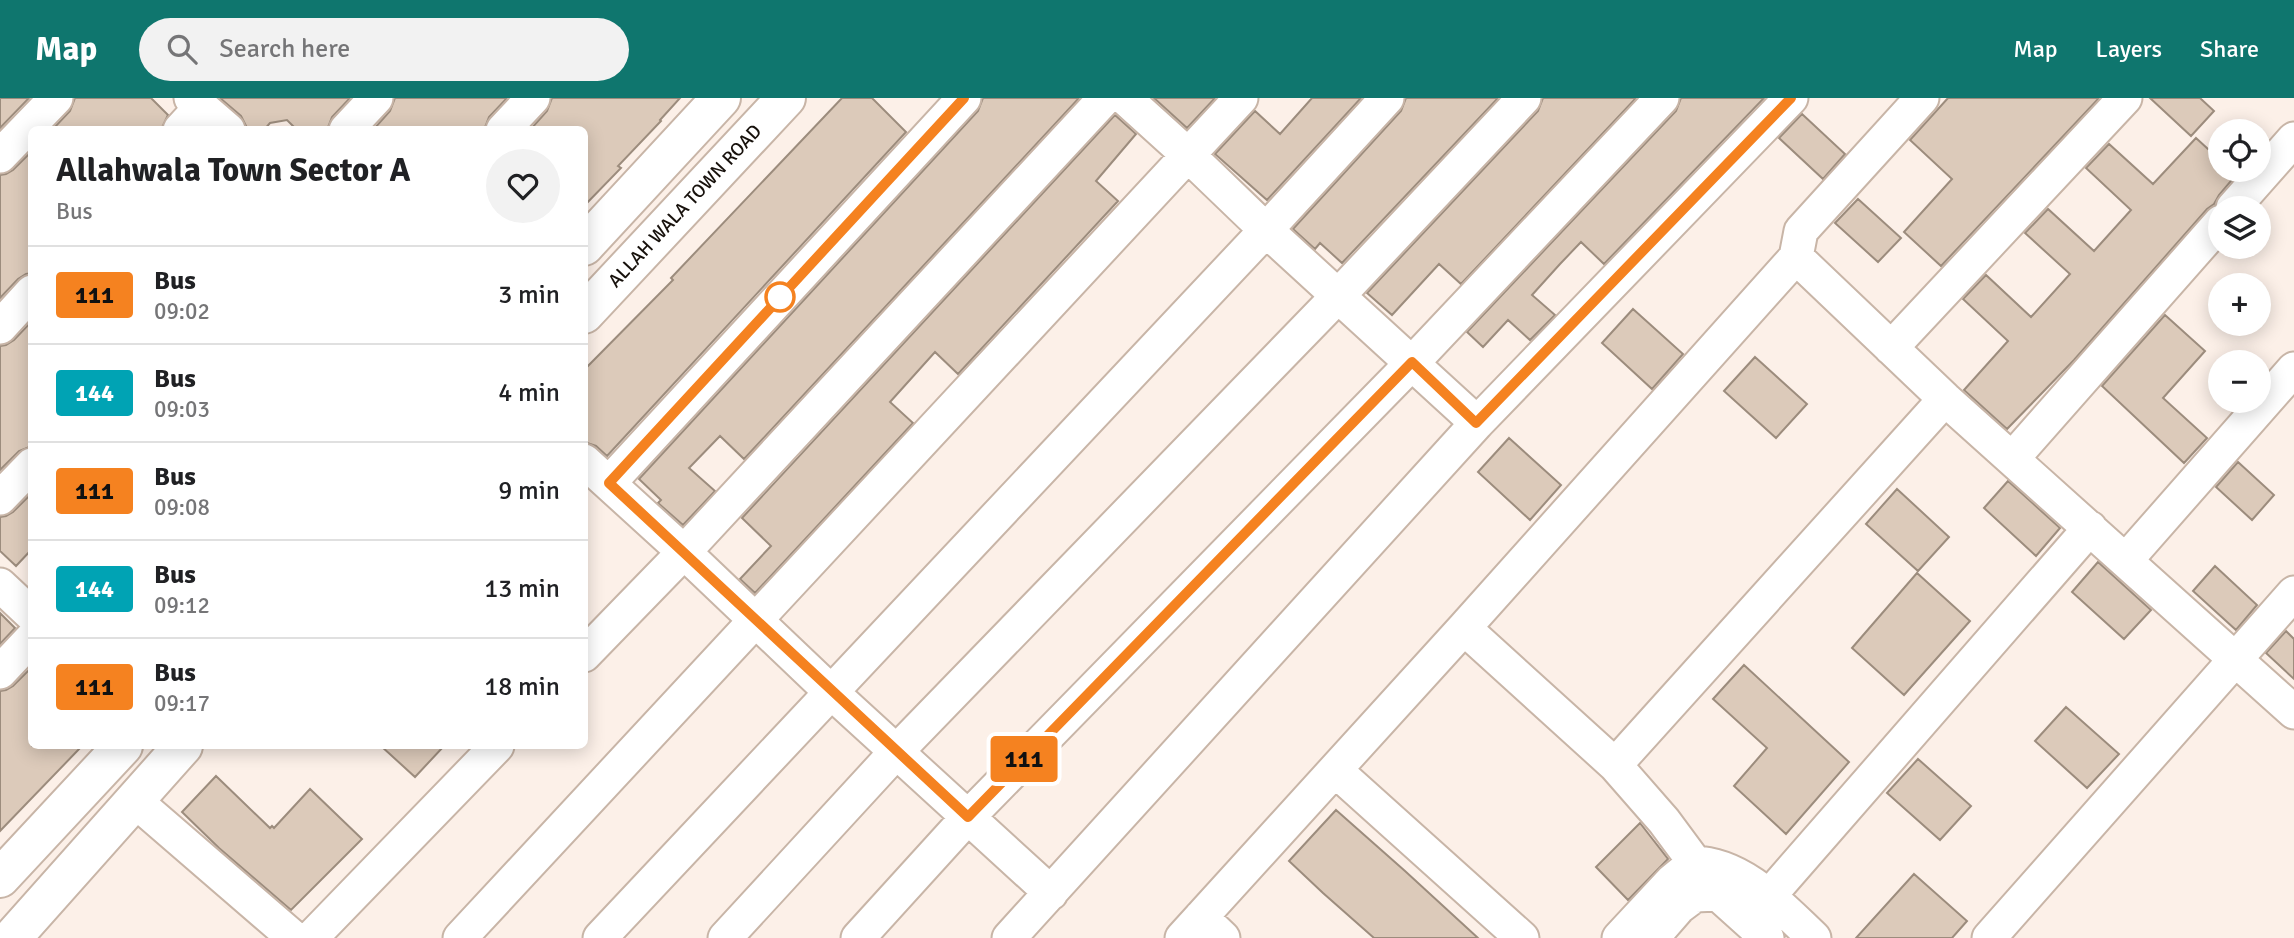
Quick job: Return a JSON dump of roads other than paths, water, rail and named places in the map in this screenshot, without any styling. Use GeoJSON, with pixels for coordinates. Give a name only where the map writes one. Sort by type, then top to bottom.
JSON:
{"type":"FeatureCollection","features":[{"type":"Feature","properties":{"kind":"main road"},"geometry":{"type":"LineString","coordinates":[[588,242],[721,98]]}},
{"type":"Feature","properties":{"kind":"main road","name":"ALLAH WALA TOWN ROAD"},"geometry":{"type":"LineString","coordinates":[[588,310],[786,98]]}},
{"type":"Feature","properties":{"kind":"main road"},"geometry":{"type":"LineString","coordinates":[[0,878],[120,749]]}},
{"type":"Feature","properties":{"kind":"main road"},"geometry":{"type":"LineString","coordinates":[[12,938],[178,749]]}},
{"type":"Feature","properties":{"kind":"street"},"geometry":{"type":"LineString","coordinates":[[28,126],[55,98]]}},
{"type":"Feature","properties":{"kind":"street"},"geometry":{"type":"LineString","coordinates":[[350,126],[376,98]]}},
{"type":"Feature","properties":{"kind":"street"},"geometry":{"type":"LineString","coordinates":[[507,126],[533,98]]}},
{"type":"Feature","properties":{"kind":"street"},"geometry":{"type":"LineString","coordinates":[[609,483],[964,98]]}},
{"type":"Feature","properties":{"kind":"street"},"geometry":{"type":"LineString","coordinates":[[588,651],[684,552],[1105,98]]}},
{"type":"Feature","properties":{"kind":"street"},"geometry":{"type":"LineString","coordinates":[[1125,98],[1476,423]]}},
{"type":"Feature","properties":{"kind":"street"},"geometry":{"type":"LineString","coordinates":[[460,938],[1241,98]]}},
{"type":"Feature","properties":{"kind":"street"},"geometry":{"type":"LineString","coordinates":[[600,938],[1387,98]]}},
{"type":"Feature","properties":{"kind":"street"},"geometry":{"type":"LineString","coordinates":[[725,938],[896,752],[1338,296],[1524,98]]}},
{"type":"Feature","properties":{"kind":"street"},"geometry":{"type":"LineString","coordinates":[[858,938],[968,817],[1412,362],[1662,98]]}},
{"type":"Feature","properties":{"kind":"street"},"geometry":{"type":"LineString","coordinates":[[1009,938],[1476,423],[1791,98]]}},
{"type":"Feature","properties":{"kind":"street"},"geometry":{"type":"LineString","coordinates":[[1202,931],[1335,770],[1796,257],[1801,231],[1922,98]]}},
{"type":"Feature","properties":{"kind":"street"},"geometry":{"type":"LineString","coordinates":[[1891,348],[2125,98]]}},
{"type":"Feature","properties":{"kind":"street"},"geometry":{"type":"LineString","coordinates":[[0,156],[28,126]]}},
{"type":"Feature","properties":{"kind":"street"},"geometry":{"type":"LineString","coordinates":[[2244,196],[2294,139]]}},
{"type":"Feature","properties":{"kind":"street"},"geometry":{"type":"LineString","coordinates":[[2012,459],[2208,237]]}},
{"type":"Feature","properties":{"kind":"street"},"geometry":{"type":"LineString","coordinates":[[1796,257],[1945,399],[2294,712]]}},
{"type":"Feature","properties":{"kind":"street"},"geometry":{"type":"LineString","coordinates":[[0,327],[28,296]]}},
{"type":"Feature","properties":{"kind":"street"},"geometry":{"type":"LineString","coordinates":[[2126,561],[2294,369]]}},
{"type":"Feature","properties":{"kind":"street"},"geometry":{"type":"LineString","coordinates":[[1615,765],[1945,399]]}},
{"type":"Feature","properties":{"kind":"street"},"geometry":{"type":"LineString","coordinates":[[588,465],[1051,893]]}},
{"type":"Feature","properties":{"kind":"street"},"geometry":{"type":"LineString","coordinates":[[0,498],[28,469]]}},
{"type":"Feature","properties":{"kind":"street"},"geometry":{"type":"LineString","coordinates":[[1769,896],[2090,528]]}},
{"type":"Feature","properties":{"kind":"street"},"geometry":{"type":"LineString","coordinates":[[0,585],[28,611]]}},
{"type":"Feature","properties":{"kind":"street"},"geometry":{"type":"LineString","coordinates":[[1989,938],[2294,593]]}},
{"type":"Feature","properties":{"kind":"street"},"geometry":{"type":"LineString","coordinates":[[1464,628],[1615,765],[1664,821],[1718,894],[1767,938]]}},
{"type":"Feature","properties":{"kind":"street"},"geometry":{"type":"LineString","coordinates":[[0,672],[28,642]]}},
{"type":"Feature","properties":{"kind":"street"},"geometry":{"type":"LineString","coordinates":[[311,938],[494,749]]}},
{"type":"Feature","properties":{"kind":"street"},"geometry":{"type":"LineString","coordinates":[[1335,770],[1522,938]]}},
{"type":"Feature","properties":{"kind":"street"},"geometry":{"type":"LineString","coordinates":[[133,799],[294,938]]}},
{"type":"Feature","properties":{"kind":"street"},"geometry":{"type":"LineString","coordinates":[[1619,938],[1672,881],[1694,863],[1727,869],[1769,896],[1814,938]]}},
{"type":"Feature","properties":{"kind":"street"},"geometry":{"type":"LineString","coordinates":[[1652,938],[1679,907],[1695,895],[1718,894]]}}]}
